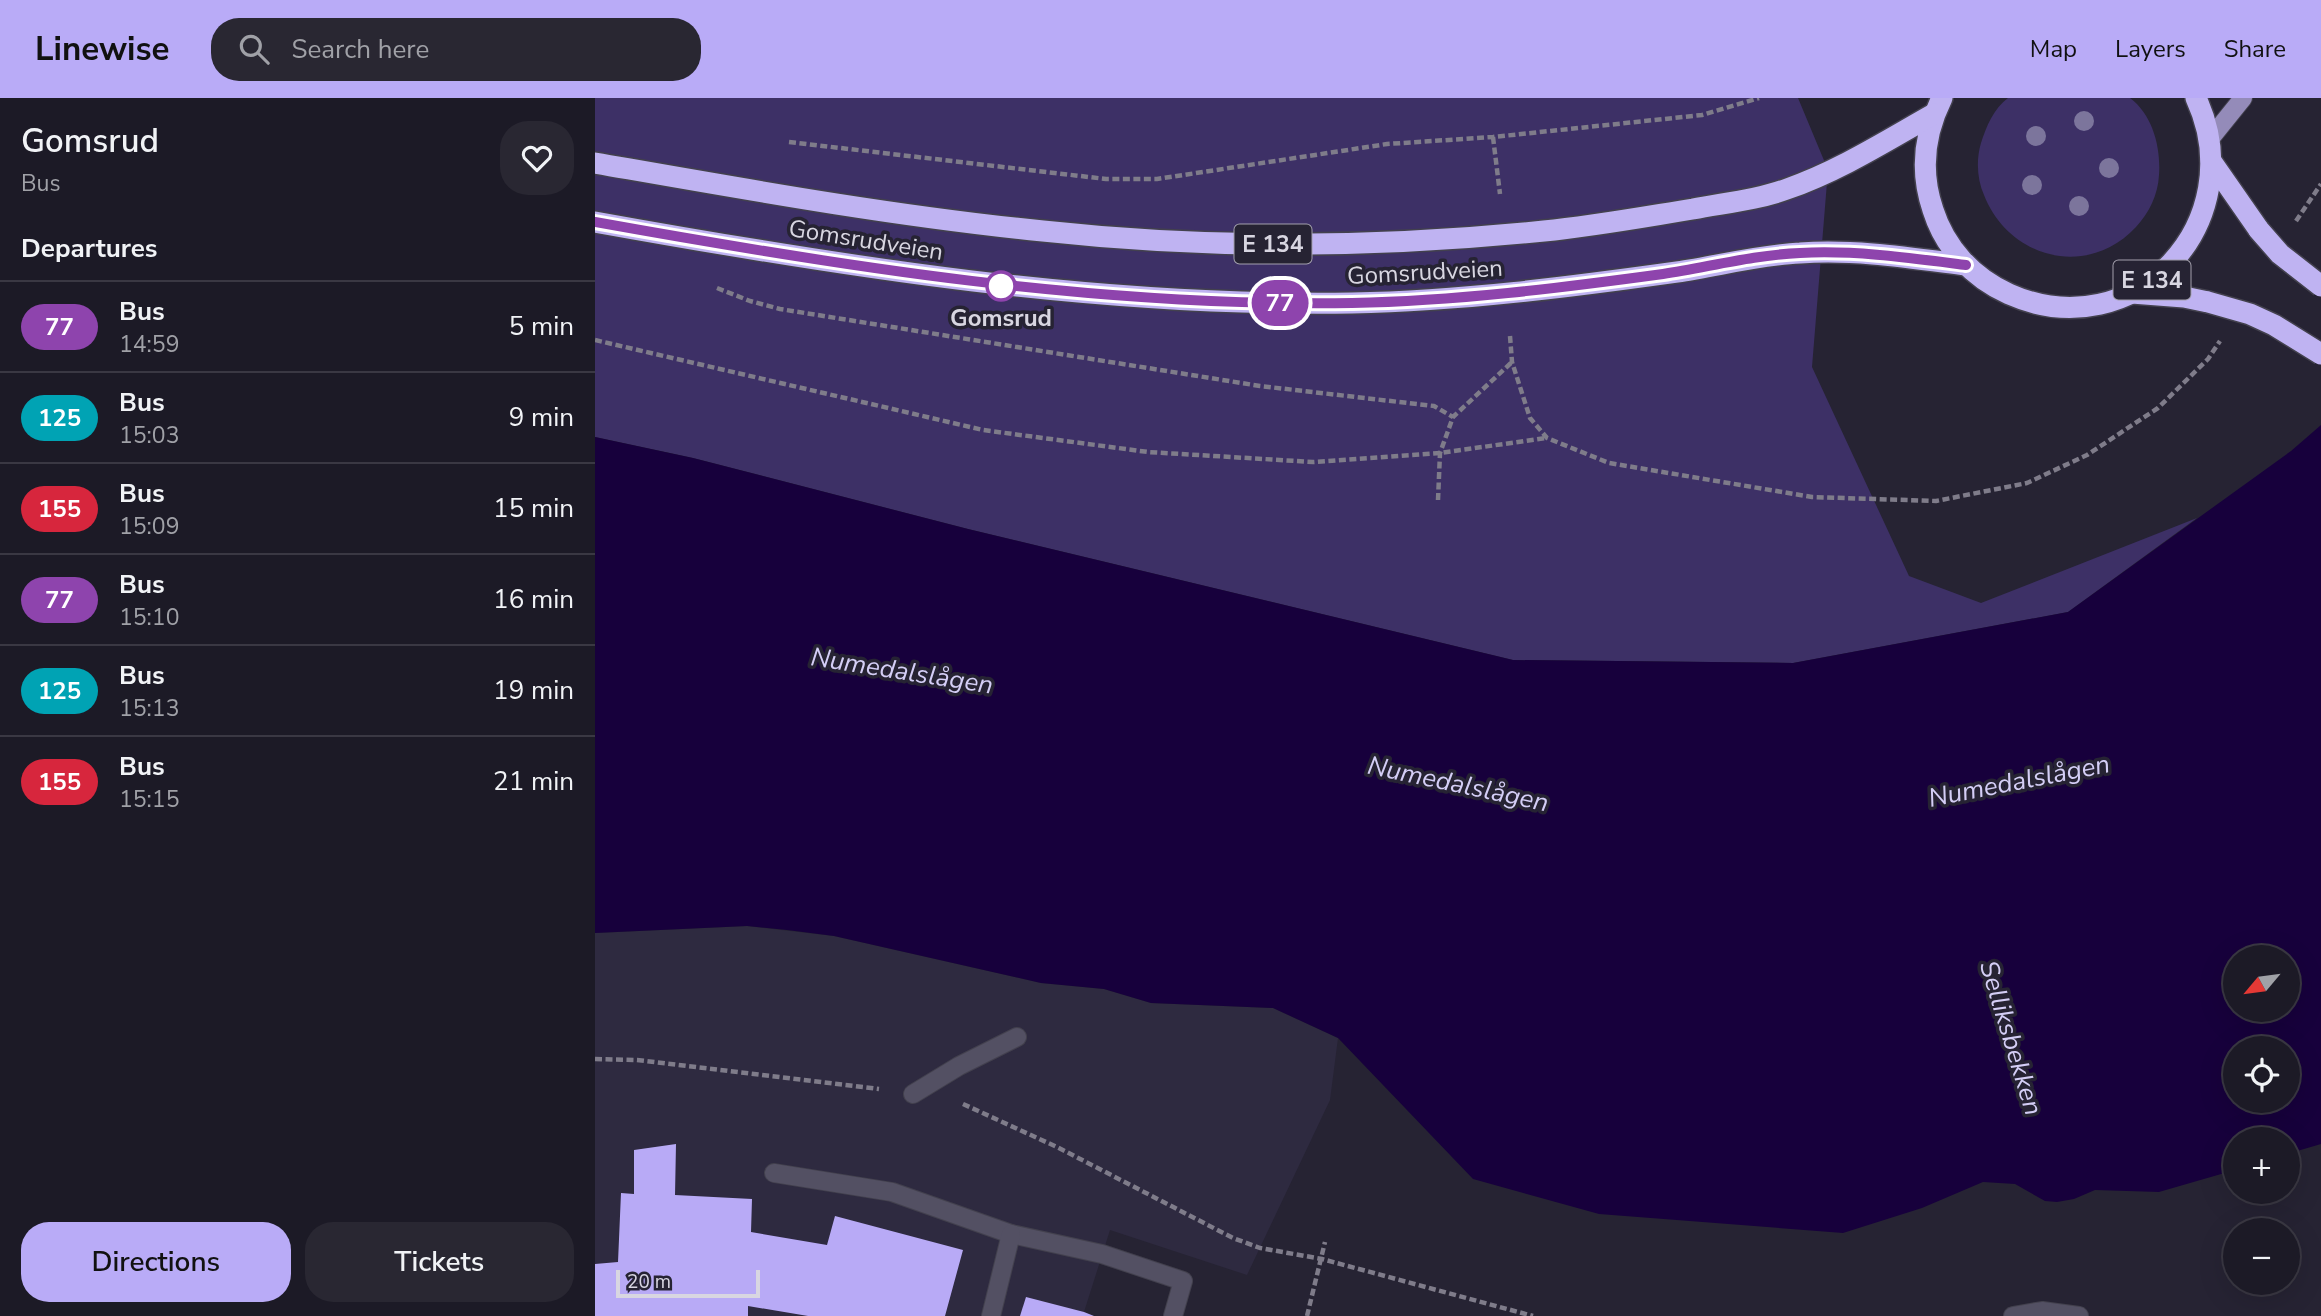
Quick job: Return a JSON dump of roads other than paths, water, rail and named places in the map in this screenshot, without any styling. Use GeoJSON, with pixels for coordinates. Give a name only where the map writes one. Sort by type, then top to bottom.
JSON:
{"type":"FeatureCollection","features":[{"type":"Feature","properties":{"kind":"highway","name":"E 134"},"geometry":{"type":"LineString","coordinates":[[1938,106],[1924,160],[1927,193],[1938,227],[1946,241],[1966,265],[1994,287],[2027,302],[2062,308],[2098,305],[2132,293],[2162,273],[2190,239],[2208,198],[2211,161],[2205,116],[2196,98]]}},
{"type":"Feature","properties":{"kind":"highway","name":"Gomsrudveien"},"geometry":{"type":"LineString","coordinates":[[595,163],[902,214],[1045,232],[1217,243],[1334,244],[1450,239],[1592,226],[1747,200],[1783,191],[1822,176],[1938,106]]}},
{"type":"Feature","properties":{"kind":"highway"},"geometry":{"type":"LineString","coordinates":[[2211,161],[2259,230],[2280,254],[2321,286]]}},
{"type":"Feature","properties":{"kind":"highway","name":"Gomsrudveien"},"geometry":{"type":"LineString","coordinates":[[595,222],[852,265],[1003,286],[1205,302],[1354,303],[1519,292],[1682,271],[1755,256],[1802,252],[1851,252],[1966,265]]}},
{"type":"Feature","properties":{"kind":"highway","name":"E 134"},"geometry":{"type":"LineString","coordinates":[[2132,293],[2184,297],[2251,314],[2321,354]]}},
{"type":"Feature","properties":{"kind":"main road"},"geometry":{"type":"LineString","coordinates":[[2210,139],[2243,98]]}},
{"type":"Feature","properties":{"kind":"lane"},"geometry":{"type":"LineString","coordinates":[[913,1094],[959,1066],[1017,1037]]}},
{"type":"Feature","properties":{"kind":"lane"},"geometry":{"type":"LineString","coordinates":[[774,1172],[892,1192],[1011,1234],[1102,1254],[1183,1281],[1173,1316]]}},
{"type":"Feature","properties":{"kind":"lane"},"geometry":{"type":"LineString","coordinates":[[991,1316],[1011,1234]]}},
{"type":"Feature","properties":{"kind":"lane"},"geometry":{"type":"LineString","coordinates":[[2013,1316],[2042,1311],[2079,1316]]}},
{"type":"Feature","properties":{"kind":"water"},"geometry":{"type":"Polygon","coordinates":[[[2321,425],[2321,1144],[2300,1150],[2300,1127],[2223,1127],[2223,1173],[2159,1192],[2095,1190],[2074,1199],[2057,1202],[2045,1201],[2015,1184],[1983,1182],[1922,1208],[1843,1233],[1599,1214],[1473,1179],[1338,1038],[1273,1008],[1151,1003],[1104,989],[1041,983],[834,936],[787,930],[747,926],[595,933],[595,437],[693,458],[968,529],[1513,660],[1793,663],[2068,612],[2291,451],[2321,425]]]}},
{"type":"Feature","properties":{"kind":"place","name":"Gomsrud"},"geometry":{"type":"Point","coordinates":[1001,286]}},
{"type":"Feature","properties":{"kind":"water label","name":"Numedalslågen"},"geometry":{"type":"Point","coordinates":[902,671]}},
{"type":"Feature","properties":{"kind":"water label","name":"Numedalslågen"},"geometry":{"type":"Point","coordinates":[2019,781]}},
{"type":"Feature","properties":{"kind":"water label","name":"Numedalslågen"},"geometry":{"type":"Point","coordinates":[1458,784]}},
{"type":"Feature","properties":{"kind":"water label","name":"Selliksbekken"},"geometry":{"type":"Point","coordinates":[2011,1038]}}]}
